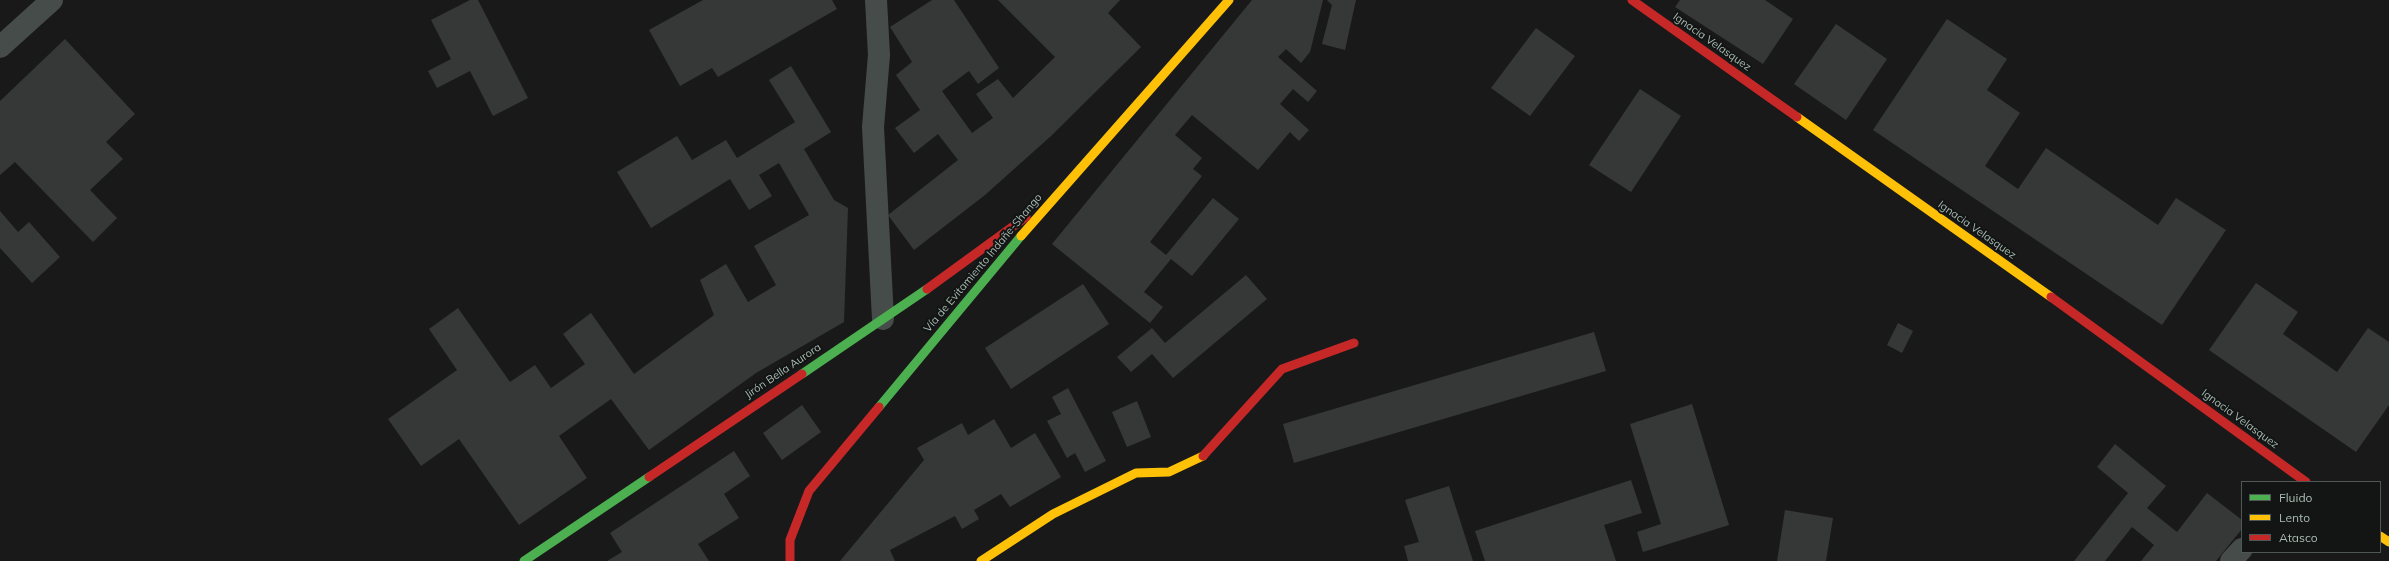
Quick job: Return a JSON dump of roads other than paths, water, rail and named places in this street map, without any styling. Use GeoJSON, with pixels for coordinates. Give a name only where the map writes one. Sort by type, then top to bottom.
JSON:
{"type":"FeatureCollection","features":[{"type":"Feature","properties":{"kind":"main road","name":"Vía de Evitamiento Indañe-Shango"},"geometry":{"type":"LineString","coordinates":[[790,561],[790,540],[809,491],[1053,198],[1229,0]]}},
{"type":"Feature","properties":{"kind":"main road","name":"Ignacia Velasquez"},"geometry":{"type":"LineString","coordinates":[[1632,0],[2058,302],[2304,481]]}},
{"type":"Feature","properties":{"kind":"main road","name":"Jirón Bella Aurora"},"geometry":{"type":"LineString","coordinates":[[524,561],[926,290],[1053,198]]}},
{"type":"Feature","properties":{"kind":"main road"},"geometry":{"type":"LineString","coordinates":[[981,561],[1053,514],[1136,473],[1169,472],[1202,457],[1282,369],[1354,343]]}},
{"type":"Feature","properties":{"kind":"street"},"geometry":{"type":"LineString","coordinates":[[0,47],[52,0]]}},
{"type":"Feature","properties":{"kind":"street"},"geometry":{"type":"LineString","coordinates":[[876,0],[879,55],[873,127],[883,318]]}},
{"type":"Feature","properties":{"kind":"street"},"geometry":{"type":"LineString","coordinates":[[2231,561],[2241,550]]}}]}
